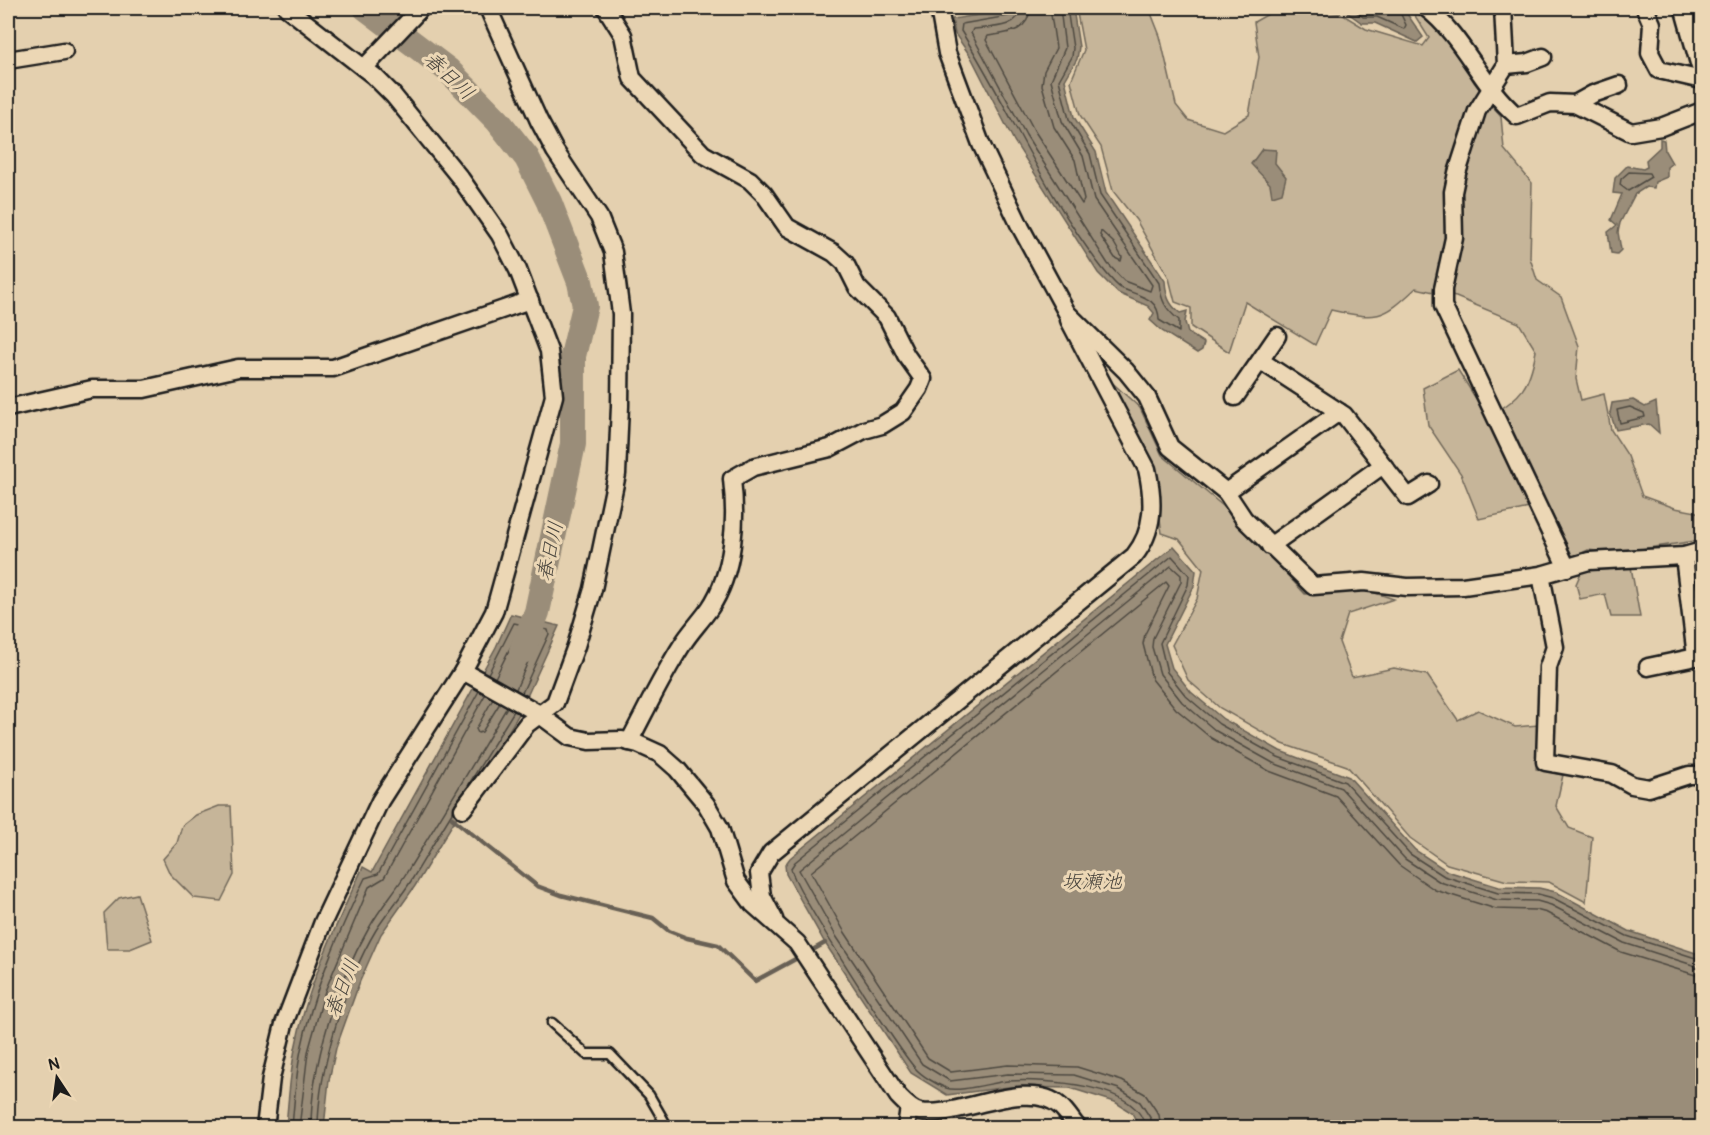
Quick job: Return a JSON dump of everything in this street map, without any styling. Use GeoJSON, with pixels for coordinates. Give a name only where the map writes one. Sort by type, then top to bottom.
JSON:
{"type":"FeatureCollection","features":[{"type":"Feature","properties":{"kind":"street"},"geometry":{"type":"LineString","coordinates":[[265,1128],[272,1078],[284,1024],[323,922],[380,801],[465,672],[502,589],[524,499],[554,396],[549,351],[530,300],[500,235],[461,179],[393,95],[364,68],[287,8]]}},
{"type":"Feature","properties":{"kind":"street"},"geometry":{"type":"LineString","coordinates":[[463,809],[527,724],[555,703],[576,646],[593,589],[617,474],[621,314],[613,252],[599,217],[555,151],[539,121],[488,8]]}},
{"type":"Feature","properties":{"kind":"street"},"geometry":{"type":"LineString","coordinates":[[606,8],[623,35],[632,78],[704,154],[750,180],[764,194],[787,227],[834,253],[845,263],[857,287],[887,317],[906,355],[922,379],[919,389],[903,412],[882,424],[864,430],[830,448],[753,467],[732,479],[734,514],[725,576],[711,607],[682,644],[629,742]]}},
{"type":"Feature","properties":{"kind":"street"},"geometry":{"type":"LineString","coordinates":[[777,926],[762,896],[759,873],[771,853],[1134,556],[1145,538],[1151,519],[1153,494],[1147,469],[1072,330],[1067,314],[1021,228],[981,144],[947,53],[939,8]]}},
{"type":"Feature","properties":{"kind":"street"},"geometry":{"type":"LineString","coordinates":[[1426,8],[1441,19],[1460,43],[1490,89],[1517,116],[1550,103],[1575,104],[1631,132],[1661,127],[1702,111]]}},
{"type":"Feature","properties":{"kind":"street"},"geometry":{"type":"LineString","coordinates":[[1503,8],[1506,65],[1477,111],[1457,173],[1453,192],[1454,238],[1443,289],[1443,306],[1567,568]]}},
{"type":"Feature","properties":{"kind":"street"},"geometry":{"type":"LineString","coordinates":[[1645,8],[1652,24],[1650,53],[1659,70],[1702,80]]}},
{"type":"Feature","properties":{"kind":"street"},"geometry":{"type":"LineString","coordinates":[[1686,8],[1702,65]]}},
{"type":"Feature","properties":{"kind":"street"},"geometry":{"type":"LineString","coordinates":[[364,68],[419,9]]}},
{"type":"Feature","properties":{"kind":"street"},"geometry":{"type":"LineString","coordinates":[[8,60],[64,51]]}},
{"type":"Feature","properties":{"kind":"street"},"geometry":{"type":"LineString","coordinates":[[1506,65],[1527,63],[1543,57]]}},
{"type":"Feature","properties":{"kind":"street"},"geometry":{"type":"LineString","coordinates":[[1575,104],[1593,94],[1619,85]]}},
{"type":"Feature","properties":{"kind":"street"},"geometry":{"type":"LineString","coordinates":[[8,408],[92,389],[144,389],[238,368],[333,368],[530,300]]}},
{"type":"Feature","properties":{"kind":"street"},"geometry":{"type":"LineString","coordinates":[[1067,314],[1126,371],[1147,397],[1170,447],[1226,492],[1244,519],[1313,586],[1364,582],[1407,587],[1463,586],[1541,575],[1589,561],[1684,556],[1702,551]]}},
{"type":"Feature","properties":{"kind":"street"},"geometry":{"type":"LineString","coordinates":[[1235,397],[1262,361],[1277,336]]}},
{"type":"Feature","properties":{"kind":"street"},"geometry":{"type":"LineString","coordinates":[[1262,361],[1340,412],[1408,497],[1430,484]]}},
{"type":"Feature","properties":{"kind":"street"},"geometry":{"type":"LineString","coordinates":[[1226,492],[1340,412]]}},
{"type":"Feature","properties":{"kind":"street"},"geometry":{"type":"LineString","coordinates":[[1270,546],[1383,465]]}},
{"type":"Feature","properties":{"kind":"street"},"geometry":{"type":"LineString","coordinates":[[1648,667],[1696,657],[1684,556]]}},
{"type":"Feature","properties":{"kind":"street"},"geometry":{"type":"LineString","coordinates":[[1541,575],[1555,647],[1548,667],[1545,762],[1612,774],[1632,785],[1649,788],[1689,775],[1702,775]]}},
{"type":"Feature","properties":{"kind":"street"},"geometry":{"type":"LineString","coordinates":[[465,672],[538,714],[570,737],[589,741],[629,742],[660,754],[677,770],[706,804],[720,828],[736,881],[753,904],[802,950],[898,1096],[909,1107],[920,1112],[933,1112],[1005,1098],[1040,1097],[1059,1105],[1078,1128]]}},
{"type":"Feature","properties":{"kind":"street"},"geometry":{"type":"LineString","coordinates":[[906,1128],[909,1107]]}},
{"type":"Feature","properties":{"kind":"lane"},"geometry":{"type":"LineString","coordinates":[[552,1023],[586,1054],[610,1054],[649,1095],[668,1128]]}},
{"type":"Feature","properties":{"kind":"shaded area"},"geometry":{"type":"Polygon","coordinates":[[[1076,8],[1149,8],[1160,36],[1176,105],[1188,120],[1223,131],[1249,115],[1259,57],[1254,22],[1279,8],[1340,13],[1366,29],[1423,46],[1429,38],[1410,8],[1415,8],[1445,31],[1474,82],[1501,117],[1504,149],[1532,183],[1530,258],[1537,280],[1561,297],[1579,346],[1576,379],[1581,400],[1604,394],[1611,430],[1628,456],[1642,496],[1675,508],[1702,513],[1702,540],[1614,553],[1588,550],[1573,557],[1547,504],[1479,519],[1461,474],[1428,425],[1423,388],[1458,370],[1488,418],[1516,398],[1530,376],[1536,351],[1519,323],[1456,297],[1416,288],[1395,306],[1378,315],[1359,315],[1331,310],[1315,345],[1245,302],[1229,352],[1191,327],[1191,308],[1175,302],[1169,278],[1136,220],[1113,191],[1101,147],[1080,115],[1071,81],[1084,50],[1076,8]]]}},
{"type":"Feature","properties":{"kind":"shaded area"},"geometry":{"type":"Polygon","coordinates":[[[1106,377],[1140,408],[1162,455],[1223,506],[1305,594],[1369,591],[1394,599],[1348,614],[1339,642],[1352,677],[1394,668],[1427,675],[1458,720],[1478,710],[1515,727],[1539,725],[1536,769],[1563,775],[1556,806],[1569,828],[1592,837],[1586,902],[1549,882],[1507,881],[1447,864],[1410,838],[1347,766],[1283,744],[1220,708],[1188,680],[1172,645],[1197,599],[1203,569],[1179,539],[1162,533],[1153,471],[1106,377]]]}},
{"type":"Feature","properties":{"kind":"shaded area"},"geometry":{"type":"Polygon","coordinates":[[[1631,567],[1640,617],[1611,617],[1605,594],[1580,599],[1576,584],[1583,568],[1631,567]]]}},
{"type":"Feature","properties":{"kind":"shaded area"},"geometry":{"type":"Polygon","coordinates":[[[219,806],[231,806],[234,875],[221,901],[194,898],[170,874],[163,859],[177,843],[182,826],[196,815],[219,806]]]}},
{"type":"Feature","properties":{"kind":"shaded area"},"geometry":{"type":"Polygon","coordinates":[[[137,894],[152,940],[130,949],[107,949],[104,913],[119,898],[137,894]]]}},
{"type":"Feature","properties":{"kind":"water"},"geometry":{"type":"Polygon","coordinates":[[[1025,8],[1073,8],[1079,47],[1077,59],[1065,80],[1074,117],[1096,152],[1106,193],[1165,281],[1170,303],[1180,313],[1187,311],[1185,322],[1188,333],[1204,343],[1202,350],[1197,353],[1162,331],[1150,320],[1154,313],[1148,306],[1118,293],[1098,273],[1014,141],[971,57],[955,34],[952,19],[1025,8]]]}},
{"type":"Feature","properties":{"kind":"water"},"geometry":{"type":"Polygon","coordinates":[[[1341,8],[1403,8],[1423,37],[1417,42],[1375,23],[1362,23],[1341,8]]]}},
{"type":"Feature","properties":{"kind":"water"},"geometry":{"type":"Polygon","coordinates":[[[1660,139],[1664,140],[1665,151],[1672,163],[1667,167],[1667,177],[1655,182],[1654,188],[1646,187],[1635,194],[1620,223],[1618,232],[1621,250],[1617,254],[1611,253],[1608,232],[1617,225],[1611,220],[1622,194],[1613,193],[1615,178],[1627,166],[1643,169],[1647,167],[1646,160],[1660,147],[1660,139]]]}},
{"type":"Feature","properties":{"kind":"water"},"geometry":{"type":"Polygon","coordinates":[[[1262,149],[1276,150],[1275,163],[1286,177],[1282,193],[1272,196],[1270,184],[1251,164],[1262,149]]]}},
{"type":"Feature","properties":{"kind":"water"},"geometry":{"type":"Polygon","coordinates":[[[1633,400],[1645,407],[1656,402],[1659,433],[1649,424],[1616,430],[1610,413],[1612,403],[1633,400]]]}},
{"type":"Feature","properties":{"kind":"water","name":"坂瀬池"},"geometry":{"type":"Polygon","coordinates":[[[1174,546],[1196,571],[1194,586],[1165,644],[1172,668],[1191,692],[1223,719],[1280,751],[1349,777],[1415,850],[1447,871],[1499,887],[1539,888],[1556,892],[1629,931],[1702,955],[1702,1127],[1140,1128],[1132,1113],[1115,1102],[1070,1088],[1009,1087],[947,1095],[911,1073],[825,943],[786,874],[785,865],[790,858],[1174,546]]]}},
{"type":"Feature","properties":{"kind":"water"},"geometry":{"type":"Polygon","coordinates":[[[511,614],[559,626],[519,714],[415,886],[381,934],[360,981],[336,1048],[329,1080],[324,1127],[286,1128],[288,1098],[300,1025],[333,933],[363,867],[372,872],[496,647],[511,614]]]}},
{"type":"Feature","properties":{"kind":"waterway","name":"春日川"},"geometry":{"type":"LineString","coordinates":[[366,8],[448,70],[498,121],[527,158],[549,202],[580,282],[585,306],[573,356],[573,444],[537,612],[522,651]]}},
{"type":"Feature","properties":{"kind":"waterway"},"geometry":{"type":"LineString","coordinates":[[452,818],[537,886],[561,895],[653,918],[669,931],[718,945],[755,981],[801,956]]}},
{"type":"Feature","properties":{"kind":"waterway"},"geometry":{"type":"LineString","coordinates":[[809,952],[825,943]]}}]}
